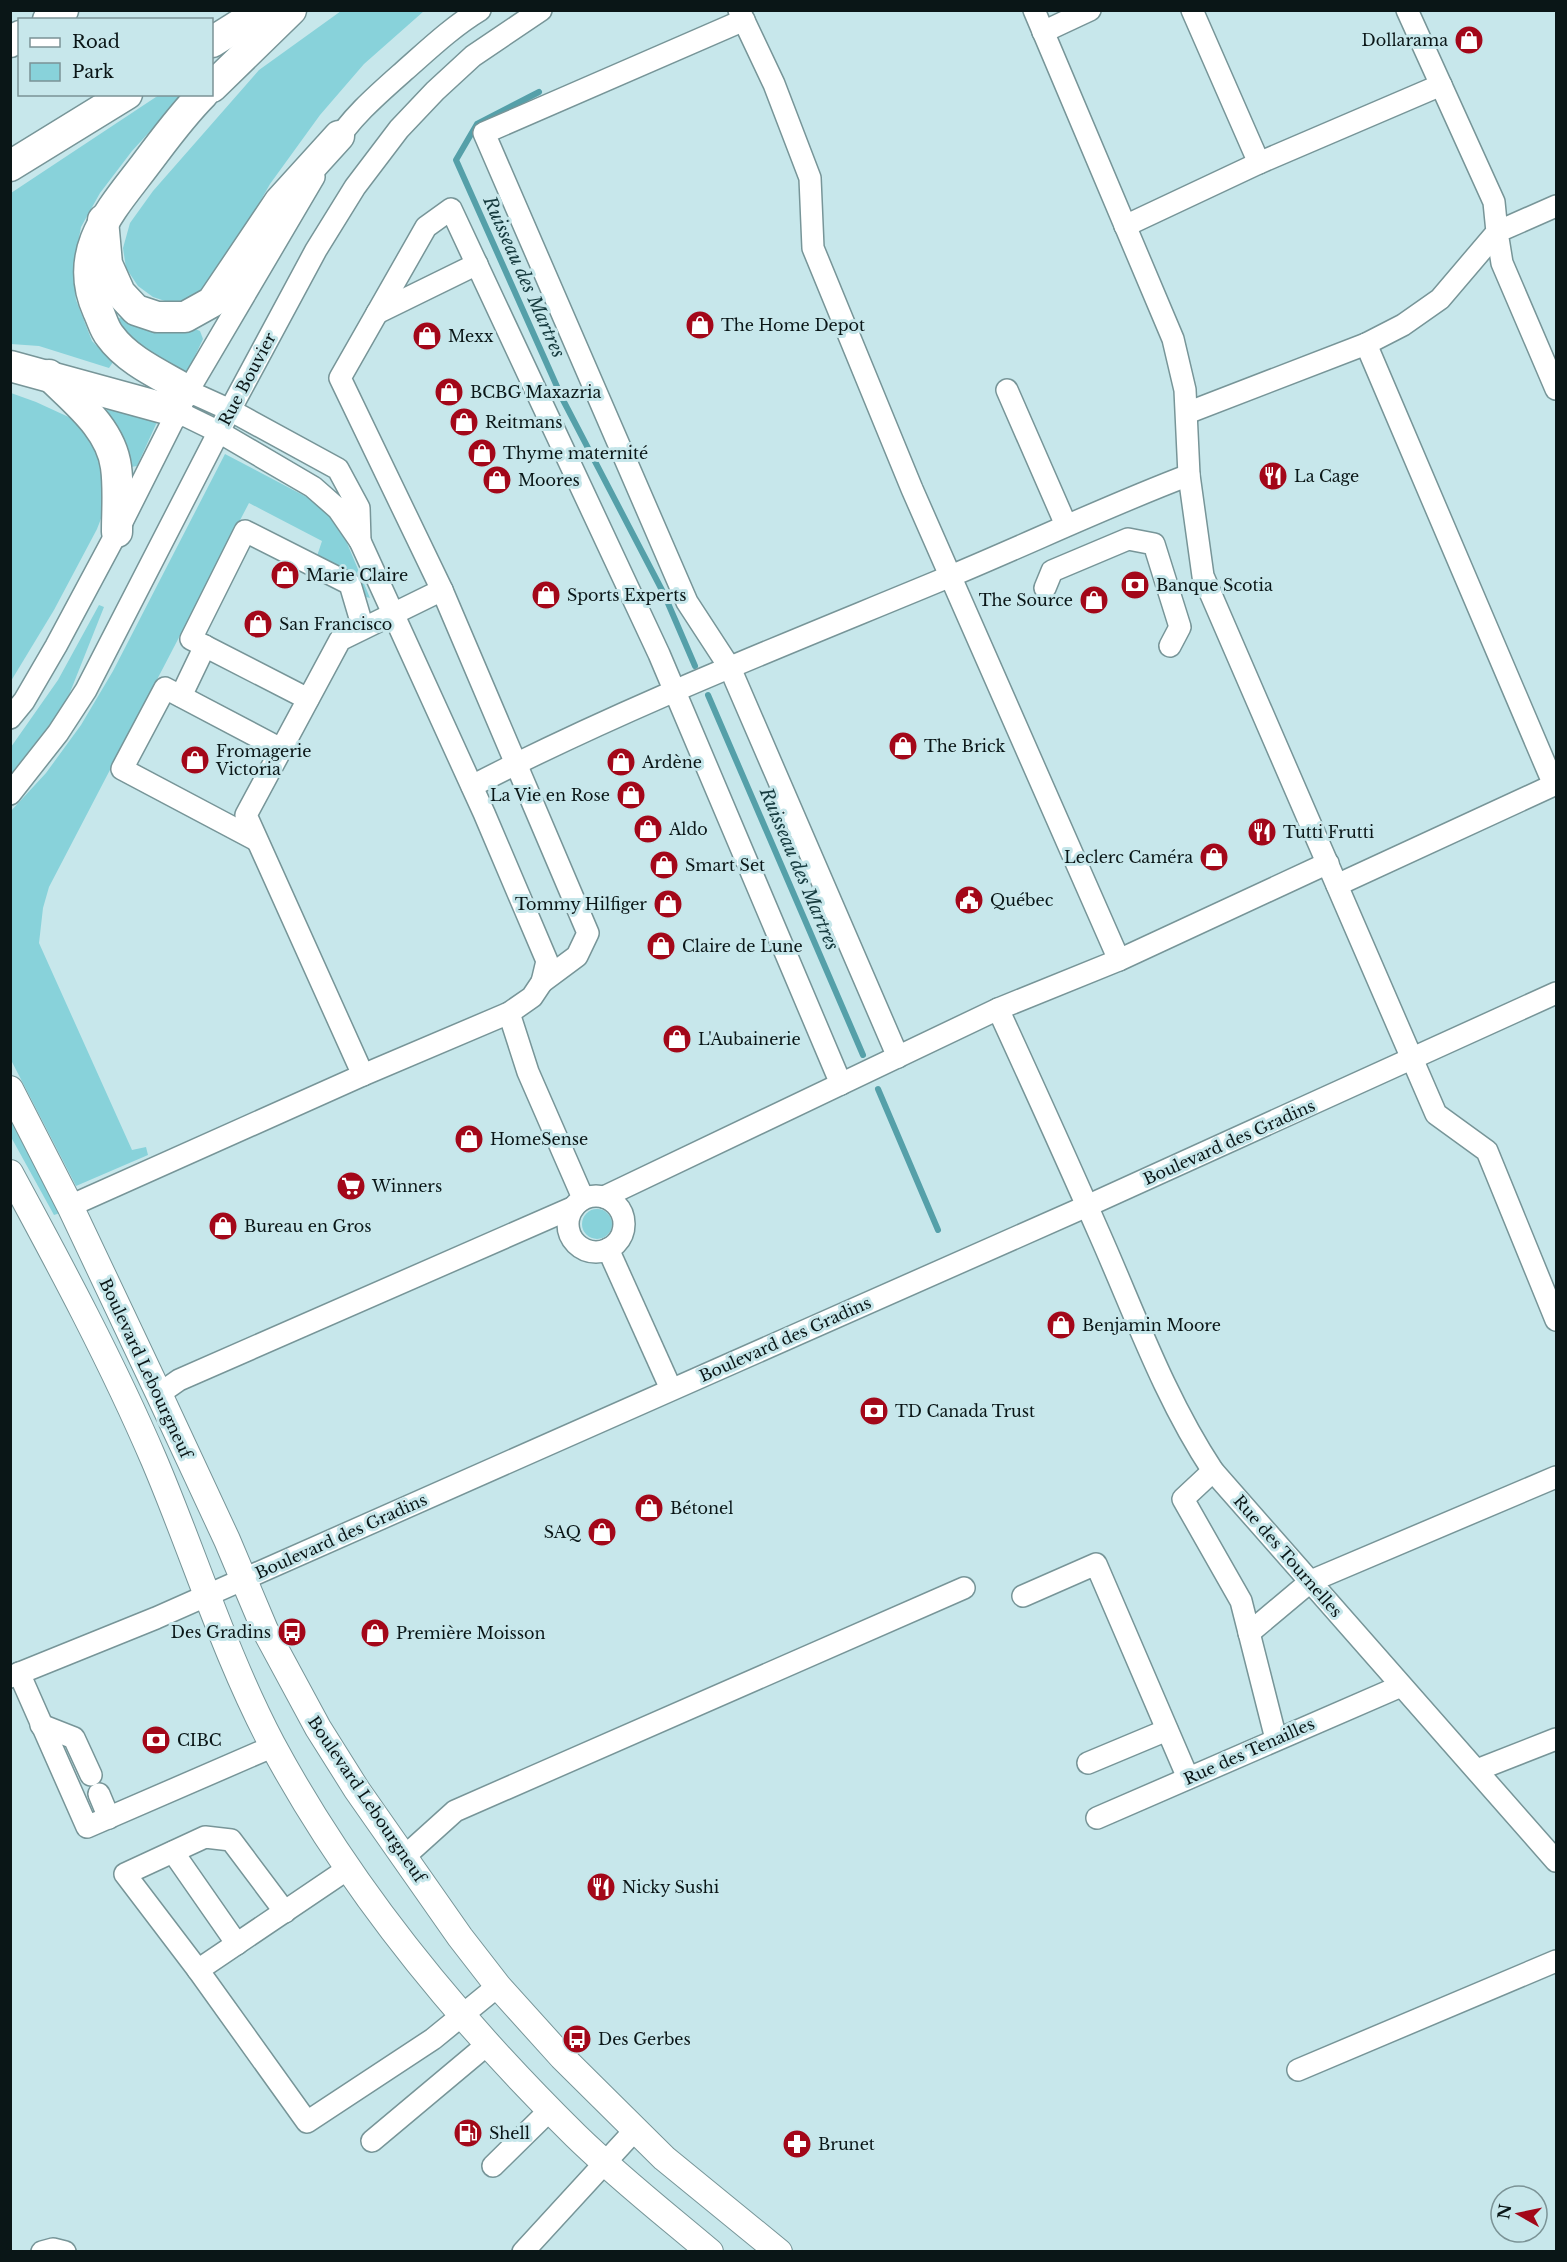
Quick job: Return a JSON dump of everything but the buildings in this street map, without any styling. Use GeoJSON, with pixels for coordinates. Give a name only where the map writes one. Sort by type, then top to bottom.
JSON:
{"type":"FeatureCollection","features":[{"type":"Feature","properties":{"kind":"highway"},"geometry":{"type":"LineString","coordinates":[[213,41],[263,10]]}},
{"type":"Feature","properties":{"kind":"highway"},"geometry":{"type":"LineString","coordinates":[[213,86],[291,10]]}},
{"type":"Feature","properties":{"kind":"highway"},"geometry":{"type":"LineString","coordinates":[[10,166],[124,96]]}},
{"type":"Feature","properties":{"kind":"highway"},"geometry":{"type":"LineString","coordinates":[[183,402],[109,336],[91,296],[89,272],[91,249],[103,220],[185,112],[201,96]]}},
{"type":"Feature","properties":{"kind":"highway"},"geometry":{"type":"LineString","coordinates":[[103,220],[106,264],[120,293],[136,310],[157,317],[185,317],[212,302],[280,201],[339,136]]}},
{"type":"Feature","properties":{"kind":"highway"},"geometry":{"type":"LineString","coordinates":[[10,366],[183,402]]}},
{"type":"Feature","properties":{"kind":"highway"},"geometry":{"type":"LineString","coordinates":[[49,375],[107,437],[116,466],[117,532]]}},
{"type":"Feature","properties":{"kind":"main road","name":"Boulevard Lebourgneuf"},"geometry":{"type":"LineString","coordinates":[[10,1089],[70,1206],[159,1394],[227,1540],[271,1642],[318,1728],[357,1790],[498,1986],[562,2057],[664,2158],[779,2252]]}},
{"type":"Feature","properties":{"kind":"main road","name":"Boulevard Lebourgneuf"},"geometry":{"type":"LineString","coordinates":[[10,1173],[97,1339],[154,1460],[207,1595],[274,1746],[306,1804],[399,1937],[489,2043],[606,2163],[710,2252]]}},
{"type":"Feature","properties":{"kind":"street"},"geometry":{"type":"LineString","coordinates":[[10,718],[24,700],[56,646],[183,402],[339,136],[376,96],[445,34],[480,10]]}},
{"type":"Feature","properties":{"kind":"street","name":"Rue Bouvier"},"geometry":{"type":"LineString","coordinates":[[10,794],[58,733],[86,690],[230,410],[316,250],[355,187],[399,129],[473,56],[541,10]]}},
{"type":"Feature","properties":{"kind":"street"},"geometry":{"type":"LineString","coordinates":[[1034,10],[1173,339],[1185,390],[1189,475],[1203,576],[1436,1114],[1487,1151],[1557,1320]]}},
{"type":"Feature","properties":{"kind":"street"},"geometry":{"type":"LineString","coordinates":[[1043,32],[1090,10]]}},
{"type":"Feature","properties":{"kind":"street"},"geometry":{"type":"LineString","coordinates":[[1192,10],[1259,163]]}},
{"type":"Feature","properties":{"kind":"street"},"geometry":{"type":"LineString","coordinates":[[1407,10],[1494,202],[1502,263],[1557,389]]}},
{"type":"Feature","properties":{"kind":"street"},"geometry":{"type":"LineString","coordinates":[[898,1057],[730,668],[687,602],[484,132],[741,15],[774,84],[810,178],[813,248],[950,576],[1119,960]]}},
{"type":"Feature","properties":{"kind":"street"},"geometry":{"type":"LineString","coordinates":[[1125,226],[1259,163],[1441,85]]}},
{"type":"Feature","properties":{"kind":"street"},"geometry":{"type":"LineString","coordinates":[[1187,413],[1366,344],[1402,326],[1440,299],[1497,232],[1557,206]]}},
{"type":"Feature","properties":{"kind":"street"},"geometry":{"type":"LineString","coordinates":[[542,982],[578,957],[588,933],[442,590],[340,378],[426,227],[451,209],[675,692],[841,1084]]}},
{"type":"Feature","properties":{"kind":"street"},"geometry":{"type":"LineString","coordinates":[[378,313],[477,264]]}},
{"type":"Feature","properties":{"kind":"street"},"geometry":{"type":"LineString","coordinates":[[1337,885],[1555,785],[1366,344]]}},
{"type":"Feature","properties":{"kind":"street"},"geometry":{"type":"LineString","coordinates":[[1007,390],[1066,525]]}},
{"type":"Feature","properties":{"kind":"street"},"geometry":{"type":"LineString","coordinates":[[183,402],[230,410],[338,470],[359,508],[360,541]]}},
{"type":"Feature","properties":{"kind":"street"},"geometry":{"type":"LineString","coordinates":[[70,1206],[363,1074],[509,1013],[532,997],[542,982],[547,961],[394,612],[360,541],[338,509],[312,487],[219,432],[183,402]]}},
{"type":"Feature","properties":{"kind":"street"},"geometry":{"type":"LineString","coordinates":[[471,786],[647,703],[1189,475]]}},
{"type":"Feature","properties":{"kind":"street"},"geometry":{"type":"LineString","coordinates":[[308,699],[191,639],[245,531],[350,584],[363,628]]}},
{"type":"Feature","properties":{"kind":"street"},"geometry":{"type":"LineString","coordinates":[[1045,588],[1052,571],[1128,539],[1154,544],[1180,627],[1170,646]]}},
{"type":"Feature","properties":{"kind":"street"},"geometry":{"type":"LineString","coordinates":[[363,1074],[246,815],[340,640],[442,590]]}},
{"type":"Feature","properties":{"kind":"street"},"geometry":{"type":"LineString","coordinates":[[181,696],[206,646]]}},
{"type":"Feature","properties":{"kind":"street"},"geometry":{"type":"LineString","coordinates":[[256,840],[122,769],[165,688],[281,749]]}},
{"type":"Feature","properties":{"kind":"street"},"geometry":{"type":"LineString","coordinates":[[604,1197],[998,1009],[1119,960],[1328,863]]}},
{"type":"Feature","properties":{"kind":"street","name":"Boulevard des Gradins"},"geometry":{"type":"LineString","coordinates":[[15,1675],[156,1618],[1087,1206],[1557,993]]}},
{"type":"Feature","properties":{"kind":"street","name":"Rue des Tournelles"},"geometry":{"type":"LineString","coordinates":[[998,1009],[1158,1370],[1195,1443],[1213,1471],[1557,1861]]}},
{"type":"Feature","properties":{"kind":"street"},"geometry":{"type":"LineString","coordinates":[[159,1394],[179,1380],[578,1203],[592,1195],[604,1197],[620,1208],[624,1217],[624,1230],[620,1240],[608,1249],[595,1252],[579,1247],[572,1239],[568,1221],[578,1203],[528,1072],[509,1013]]}},
{"type":"Feature","properties":{"kind":"street"},"geometry":{"type":"LineString","coordinates":[[608,1249],[671,1389]]}},
{"type":"Feature","properties":{"kind":"street"},"geometry":{"type":"LineString","coordinates":[[1213,1471],[1183,1499],[1241,1601],[1276,1739]]}},
{"type":"Feature","properties":{"kind":"street"},"geometry":{"type":"LineString","coordinates":[[1249,1633],[1311,1581],[1557,1478]]}},
{"type":"Feature","properties":{"kind":"street"},"geometry":{"type":"LineString","coordinates":[[1023,1596],[1096,1564],[1188,1778]]}},
{"type":"Feature","properties":{"kind":"street"},"geometry":{"type":"LineString","coordinates":[[404,1857],[455,1811],[964,1588]]}},
{"type":"Feature","properties":{"kind":"street"},"geometry":{"type":"LineString","coordinates":[[15,1675],[41,1725],[87,1827],[274,1746]]}},
{"type":"Feature","properties":{"kind":"street","name":"Rue des Tenailles"},"geometry":{"type":"LineString","coordinates":[[1097,1818],[1401,1686]]}},
{"type":"Feature","properties":{"kind":"street"},"geometry":{"type":"LineString","coordinates":[[41,1725],[74,1738],[109,1818]]}},
{"type":"Feature","properties":{"kind":"street"},"geometry":{"type":"LineString","coordinates":[[1088,1763],[1167,1730]]}},
{"type":"Feature","properties":{"kind":"street"},"geometry":{"type":"LineString","coordinates":[[1477,1770],[1557,1739]]}},
{"type":"Feature","properties":{"kind":"street"},"geometry":{"type":"LineString","coordinates":[[285,1912],[231,1840],[205,1837],[125,1874],[198,1970],[307,2122],[433,2039],[498,1986]]}},
{"type":"Feature","properties":{"kind":"street"},"geometry":{"type":"LineString","coordinates":[[173,1852],[237,1944]]}},
{"type":"Feature","properties":{"kind":"street"},"geometry":{"type":"LineString","coordinates":[[198,1970],[349,1868]]}},
{"type":"Feature","properties":{"kind":"street"},"geometry":{"type":"LineString","coordinates":[[1298,2070],[1557,1961]]}},
{"type":"Feature","properties":{"kind":"street"},"geometry":{"type":"LineString","coordinates":[[372,2141],[489,2043]]}},
{"type":"Feature","properties":{"kind":"street"},"geometry":{"type":"LineString","coordinates":[[493,2166],[551,2109]]}},
{"type":"Feature","properties":{"kind":"street"},"geometry":{"type":"LineString","coordinates":[[523,2252],[635,2130]]}},
{"type":"Feature","properties":{"kind":"street"},"geometry":{"type":"LineString","coordinates":[[42,2252],[53,2249],[65,2252]]}},
{"type":"Feature","properties":{"kind":"green space"},"geometry":{"type":"Polygon","coordinates":[[[341,11],[424,11],[364,64],[320,115],[270,184],[220,272],[203,294],[186,301],[168,302],[153,297],[138,286],[126,268],[123,248],[130,223],[153,191],[259,70],[341,11]]]}},
{"type":"Feature","properties":{"kind":"green space"},"geometry":{"type":"Polygon","coordinates":[[[157,96],[182,96],[132,151],[100,193],[81,227],[73,269],[76,300],[92,341],[113,362],[109,368],[39,346],[11,344],[11,193],[157,96]]]}},
{"type":"Feature","properties":{"kind":"green space"},"geometry":{"type":"Polygon","coordinates":[[[125,316],[182,332],[195,329],[200,331],[203,339],[186,375],[121,336],[117,319],[125,316]]]}},
{"type":"Feature","properties":{"kind":"green space"},"geometry":{"type":"Polygon","coordinates":[[[11,393],[73,419],[100,450],[107,503],[97,529],[54,610],[11,681],[11,393]]]}},
{"type":"Feature","properties":{"kind":"green space"},"geometry":{"type":"Polygon","coordinates":[[[112,405],[157,422],[137,466],[131,467],[104,412],[112,405]]]}},
{"type":"Feature","properties":{"kind":"green space"},"geometry":{"type":"Polygon","coordinates":[[[225,454],[318,503],[337,519],[370,598],[366,597],[354,574],[317,556],[322,541],[249,503],[49,887],[43,908],[39,943],[132,1150],[146,1147],[148,1155],[76,1186],[11,1060],[10,812],[46,773],[81,725],[113,671],[225,454]]]}},
{"type":"Feature","properties":{"kind":"green space"},"geometry":{"type":"Polygon","coordinates":[[[99,605],[104,607],[65,705],[11,774],[11,747],[58,680],[99,605]]]}},
{"type":"Feature","properties":{"kind":"green space"},"geometry":{"type":"Polygon","coordinates":[[[10,1119],[60,1213],[54,1215],[11,1137],[10,1119]]]}},
{"type":"Feature","properties":{"kind":"green space"},"geometry":{"type":"Polygon","coordinates":[[[597,1209],[608,1213],[612,1224],[608,1235],[597,1239],[586,1235],[582,1224],[586,1213],[597,1209]]]}},
{"type":"Feature","properties":{"kind":"waterway","name":"Ruisseau des Martres"},"geometry":{"type":"LineString","coordinates":[[539,92],[477,124],[456,160],[563,400],[664,594],[695,666]]}},
{"type":"Feature","properties":{"kind":"waterway","name":"Ruisseau des Martres"},"geometry":{"type":"LineString","coordinates":[[708,695],[863,1055]]}},
{"type":"Feature","properties":{"kind":"waterway","name":"Ruisseau des Martres"},"geometry":{"type":"LineString","coordinates":[[878,1089],[938,1230]]}},
{"type":"Feature","properties":{"kind":"place","name":"Dollarama"},"geometry":{"type":"Point","coordinates":[1469,40]}},
{"type":"Feature","properties":{"kind":"place","name":"The Home Depot"},"geometry":{"type":"Point","coordinates":[700,325]}},
{"type":"Feature","properties":{"kind":"place","name":"Mexx"},"geometry":{"type":"Point","coordinates":[427,336]}},
{"type":"Feature","properties":{"kind":"place","name":"BCBG Maxazria"},"geometry":{"type":"Point","coordinates":[449,392]}},
{"type":"Feature","properties":{"kind":"place","name":"Reitmans"},"geometry":{"type":"Point","coordinates":[464,422]}},
{"type":"Feature","properties":{"kind":"place","name":"Thyme maternité"},"geometry":{"type":"Point","coordinates":[482,453]}},
{"type":"Feature","properties":{"kind":"place","name":"La Cage"},"geometry":{"type":"Point","coordinates":[1273,476]}},
{"type":"Feature","properties":{"kind":"place","name":"Moores"},"geometry":{"type":"Point","coordinates":[497,480]}},
{"type":"Feature","properties":{"kind":"place","name":"Marie Claire"},"geometry":{"type":"Point","coordinates":[285,575]}},
{"type":"Feature","properties":{"kind":"place","name":"Banque Scotia"},"geometry":{"type":"Point","coordinates":[1135,585]}},
{"type":"Feature","properties":{"kind":"place","name":"Sports Experts"},"geometry":{"type":"Point","coordinates":[546,595]}},
{"type":"Feature","properties":{"kind":"place","name":"The Source"},"geometry":{"type":"Point","coordinates":[1094,600]}},
{"type":"Feature","properties":{"kind":"place","name":"San Francisco"},"geometry":{"type":"Point","coordinates":[258,624]}},
{"type":"Feature","properties":{"kind":"place","name":"The Brick"},"geometry":{"type":"Point","coordinates":[903,746]}},
{"type":"Feature","properties":{"kind":"place","name":"Fromagerie Victoria"},"geometry":{"type":"Point","coordinates":[195,760]}},
{"type":"Feature","properties":{"kind":"place","name":"Ardène"},"geometry":{"type":"Point","coordinates":[621,762]}},
{"type":"Feature","properties":{"kind":"place","name":"La Vie en Rose"},"geometry":{"type":"Point","coordinates":[631,795]}},
{"type":"Feature","properties":{"kind":"place","name":"Aldo"},"geometry":{"type":"Point","coordinates":[648,829]}},
{"type":"Feature","properties":{"kind":"place","name":"Tutti Frutti"},"geometry":{"type":"Point","coordinates":[1262,832]}},
{"type":"Feature","properties":{"kind":"place","name":"Leclerc Caméra"},"geometry":{"type":"Point","coordinates":[1214,857]}},
{"type":"Feature","properties":{"kind":"place","name":"Smart Set"},"geometry":{"type":"Point","coordinates":[664,865]}},
{"type":"Feature","properties":{"kind":"place","name":"Québec"},"geometry":{"type":"Point","coordinates":[969,900]}},
{"type":"Feature","properties":{"kind":"place","name":"Tommy Hilfiger"},"geometry":{"type":"Point","coordinates":[668,904]}},
{"type":"Feature","properties":{"kind":"place","name":"Claire de Lune"},"geometry":{"type":"Point","coordinates":[661,946]}},
{"type":"Feature","properties":{"kind":"place","name":"L'Aubainerie"},"geometry":{"type":"Point","coordinates":[677,1039]}},
{"type":"Feature","properties":{"kind":"place","name":"HomeSense"},"geometry":{"type":"Point","coordinates":[469,1139]}},
{"type":"Feature","properties":{"kind":"place","name":"Winners"},"geometry":{"type":"Point","coordinates":[351,1186]}},
{"type":"Feature","properties":{"kind":"place","name":"Bureau en Gros"},"geometry":{"type":"Point","coordinates":[223,1226]}},
{"type":"Feature","properties":{"kind":"place","name":"Benjamin Moore"},"geometry":{"type":"Point","coordinates":[1061,1325]}},
{"type":"Feature","properties":{"kind":"place","name":"TD Canada Trust"},"geometry":{"type":"Point","coordinates":[874,1411]}},
{"type":"Feature","properties":{"kind":"place","name":"Bétonel"},"geometry":{"type":"Point","coordinates":[649,1508]}},
{"type":"Feature","properties":{"kind":"place","name":"SAQ"},"geometry":{"type":"Point","coordinates":[602,1532]}},
{"type":"Feature","properties":{"kind":"place","name":"Des Gradins"},"geometry":{"type":"Point","coordinates":[292,1632]}},
{"type":"Feature","properties":{"kind":"place","name":"Première Moisson"},"geometry":{"type":"Point","coordinates":[375,1633]}},
{"type":"Feature","properties":{"kind":"place","name":"CIBC"},"geometry":{"type":"Point","coordinates":[156,1740]}},
{"type":"Feature","properties":{"kind":"place","name":"Nicky Sushi"},"geometry":{"type":"Point","coordinates":[601,1887]}},
{"type":"Feature","properties":{"kind":"place","name":"Des Gerbes"},"geometry":{"type":"Point","coordinates":[577,2039]}},
{"type":"Feature","properties":{"kind":"place","name":"Shell"},"geometry":{"type":"Point","coordinates":[468,2133]}},
{"type":"Feature","properties":{"kind":"place","name":"Brunet"},"geometry":{"type":"Point","coordinates":[797,2144]}}]}
